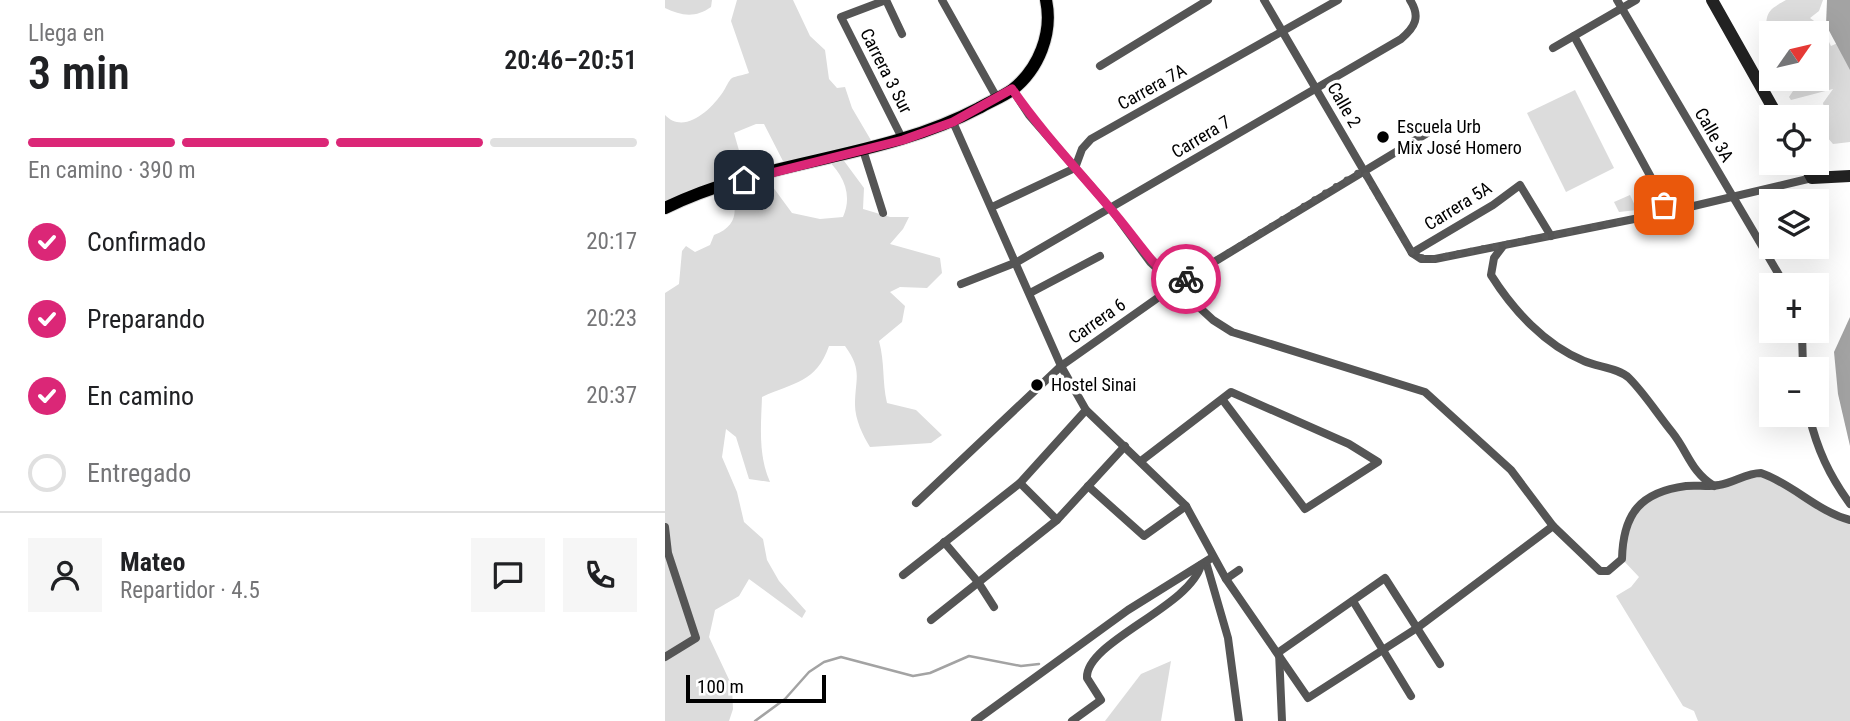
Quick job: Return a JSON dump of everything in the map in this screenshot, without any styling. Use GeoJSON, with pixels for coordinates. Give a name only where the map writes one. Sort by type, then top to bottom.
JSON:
{"type":"FeatureCollection","features":[{"type":"Feature","properties":{"kind":"main road"},"geometry":{"type":"LineString","coordinates":[[665,208],[720,186],[903,140],[953,122],[1012,89],[1031,70],[1046,41],[1047,0]]}},
{"type":"Feature","properties":{"kind":"main road"},"geometry":{"type":"LineString","coordinates":[[1711,0],[1771,105]]}},
{"type":"Feature","properties":{"kind":"main road"},"geometry":{"type":"LineString","coordinates":[[1810,175],[1812,178],[1850,176]]}},
{"type":"Feature","properties":{"kind":"street","name":"Carrera 3 Sur"},"geometry":{"type":"LineString","coordinates":[[886,0],[841,17],[903,140]]}},
{"type":"Feature","properties":{"kind":"street"},"geometry":{"type":"LineString","coordinates":[[886,0],[902,34]]}},
{"type":"Feature","properties":{"kind":"street"},"geometry":{"type":"LineString","coordinates":[[942,0],[997,98]]}},
{"type":"Feature","properties":{"kind":"street"},"geometry":{"type":"LineString","coordinates":[[1100,66],[1208,0]]}},
{"type":"Feature","properties":{"kind":"street","name":"Calle 2"},"geometry":{"type":"LineString","coordinates":[[1263,0],[1412,253],[1421,259],[1435,259],[1503,246]]}},
{"type":"Feature","properties":{"kind":"street","name":"Carrera 7A"},"geometry":{"type":"LineString","coordinates":[[1075,168],[1082,149],[1091,139],[1338,0]]}},
{"type":"Feature","properties":{"kind":"street","name":"Carrera 7"},"geometry":{"type":"LineString","coordinates":[[961,284],[1017,262],[1401,39],[1416,23],[1417,16],[1411,0]]}},
{"type":"Feature","properties":{"kind":"street"},"geometry":{"type":"LineString","coordinates":[[1553,48],[1619,4],[1636,0]]}},
{"type":"Feature","properties":{"kind":"street","name":"Calle 3A"},"geometry":{"type":"LineString","coordinates":[[1619,4],[1778,273]]}},
{"type":"Feature","properties":{"kind":"street"},"geometry":{"type":"LineString","coordinates":[[1574,36],[1659,192],[1664,213]]}},
{"type":"Feature","properties":{"kind":"street"},"geometry":{"type":"LineString","coordinates":[[1012,89],[1111,209],[1150,262],[1213,320],[1232,332],[1425,392],[1510,470],[1553,526],[1600,571],[1608,571],[1622,559],[1627,518],[1635,507],[1671,489],[1714,486],[1761,474],[1803,495],[1836,517],[1850,520]]}},
{"type":"Feature","properties":{"kind":"street"},"geometry":{"type":"LineString","coordinates":[[953,122],[1061,366],[1086,410],[1186,506],[1207,561],[1228,638],[1239,721]]}},
{"type":"Feature","properties":{"kind":"street","name":"Carrera 6"},"geometry":{"type":"LineString","coordinates":[[916,503],[1061,366],[1176,285],[1429,132]]}},
{"type":"Feature","properties":{"kind":"street"},"geometry":{"type":"LineString","coordinates":[[863,150],[883,213]]}},
{"type":"Feature","properties":{"kind":"street"},"geometry":{"type":"LineString","coordinates":[[992,207],[1075,168]]}},
{"type":"Feature","properties":{"kind":"street"},"geometry":{"type":"LineString","coordinates":[[1714,486],[1692,468],[1688,455],[1674,434],[1627,375],[1563,352],[1523,317],[1502,293],[1491,275],[1494,258],[1503,246],[1733,198],[1812,178]]}},
{"type":"Feature","properties":{"kind":"street","name":"Carrera 5A"},"geometry":{"type":"LineString","coordinates":[[1412,253],[1493,205],[1520,185],[1551,236]]}},
{"type":"Feature","properties":{"kind":"street"},"geometry":{"type":"LineString","coordinates":[[1030,293],[1100,256]]}},
{"type":"Feature","properties":{"kind":"street"},"geometry":{"type":"LineString","coordinates":[[1141,461],[1231,392],[1349,444],[1378,462],[1305,509],[1223,399]]}},
{"type":"Feature","properties":{"kind":"street"},"geometry":{"type":"LineString","coordinates":[[903,575],[1020,483],[1086,410]]}},
{"type":"Feature","properties":{"kind":"street"},"geometry":{"type":"LineString","coordinates":[[1813,427],[1825,466],[1850,504]]}},
{"type":"Feature","properties":{"kind":"street"},"geometry":{"type":"LineString","coordinates":[[931,620],[1057,520],[1125,446]]}},
{"type":"Feature","properties":{"kind":"street"},"geometry":{"type":"LineString","coordinates":[[1020,483],[1057,520]]}},
{"type":"Feature","properties":{"kind":"street"},"geometry":{"type":"LineString","coordinates":[[1088,486],[1144,536],[1186,506]]}},
{"type":"Feature","properties":{"kind":"street"},"geometry":{"type":"LineString","coordinates":[[1207,561],[1226,579],[1279,652],[1308,698],[1417,628],[1553,526]]}},
{"type":"Feature","properties":{"kind":"street"},"geometry":{"type":"LineString","coordinates":[[665,527],[668,554],[695,638],[665,657]]}},
{"type":"Feature","properties":{"kind":"street"},"geometry":{"type":"LineString","coordinates":[[944,542],[978,582],[994,607]]}},
{"type":"Feature","properties":{"kind":"street"},"geometry":{"type":"LineString","coordinates":[[975,721],[1144,599],[1207,561]]}},
{"type":"Feature","properties":{"kind":"street"},"geometry":{"type":"LineString","coordinates":[[1072,721],[1101,700],[1087,678],[1090,666],[1106,648],[1195,582],[1207,561]]}},
{"type":"Feature","properties":{"kind":"street"},"geometry":{"type":"LineString","coordinates":[[1226,579],[1238,570]]}},
{"type":"Feature","properties":{"kind":"street"},"geometry":{"type":"LineString","coordinates":[[1279,652],[1385,578],[1440,664]]}},
{"type":"Feature","properties":{"kind":"street"},"geometry":{"type":"LineString","coordinates":[[1144,599],[1158,610]]}},
{"type":"Feature","properties":{"kind":"street"},"geometry":{"type":"LineString","coordinates":[[1353,601],[1411,696]]}},
{"type":"Feature","properties":{"kind":"street"},"geometry":{"type":"LineString","coordinates":[[1279,652],[1282,721]]}},
{"type":"Feature","properties":{"kind":"shaded area"},"geometry":{"type":"Polygon","coordinates":[[[665,0],[712,0],[711,7],[705,11],[688,15],[665,8],[665,0]]]}},
{"type":"Feature","properties":{"kind":"shaded area"},"geometry":{"type":"Polygon","coordinates":[[[737,0],[793,0],[810,36],[825,50],[829,79],[837,88],[845,87],[852,108],[872,142],[836,150],[864,188],[863,209],[890,217],[909,217],[890,244],[940,258],[942,273],[927,288],[900,287],[890,292],[905,306],[902,322],[879,341],[887,403],[916,410],[942,435],[931,443],[870,447],[856,416],[856,369],[845,346],[829,346],[824,358],[811,374],[762,397],[762,451],[770,482],[749,479],[736,437],[726,429],[722,457],[737,492],[744,522],[763,539],[767,560],[779,581],[806,611],[802,618],[749,579],[739,596],[715,610],[709,637],[732,686],[733,709],[729,721],[665,721],[665,293],[679,284],[682,251],[686,246],[695,252],[710,245],[714,235],[730,225],[735,212],[726,179],[686,191],[674,204],[665,205],[665,115],[680,122],[697,118],[718,99],[732,78],[749,73],[731,21],[737,0]],[[756,124],[734,133],[740,154],[729,162],[733,176],[742,188],[770,183],[792,213],[820,219],[843,217],[846,191],[835,168],[823,156],[785,165],[764,124],[756,124]]]}},
{"type":"Feature","properties":{"kind":"shaded area"},"geometry":{"type":"Polygon","coordinates":[[[1786,0],[1823,0],[1819,11],[1810,18],[1814,21],[1767,21],[1772,9],[1786,0]]]}},
{"type":"Feature","properties":{"kind":"shaded area"},"geometry":{"type":"Polygon","coordinates":[[[1827,0],[1850,0],[1850,70],[1829,31],[1829,21],[1826,21],[1827,0]]]}},
{"type":"Feature","properties":{"kind":"shaded area"},"geometry":{"type":"Polygon","coordinates":[[[1842,41],[1850,64],[1850,142],[1833,144],[1829,139],[1829,105],[1823,103],[1833,89],[1829,90],[1829,42],[1831,46],[1842,41]]]}},
{"type":"Feature","properties":{"kind":"shaded area"},"geometry":{"type":"Polygon","coordinates":[[[1575,90],[1614,168],[1566,192],[1527,113],[1575,90]]]}},
{"type":"Feature","properties":{"kind":"shaded area"},"geometry":{"type":"Polygon","coordinates":[[[1793,91],[1825,91],[1791,100],[1789,97],[1793,91]]]}},
{"type":"Feature","properties":{"kind":"shaded area"},"geometry":{"type":"Polygon","coordinates":[[[1630,195],[1637,210],[1619,212],[1614,202],[1630,195]]]}},
{"type":"Feature","properties":{"kind":"shaded area"},"geometry":{"type":"Polygon","coordinates":[[[1850,317],[1850,446],[1838,394],[1834,352],[1850,317]]]}},
{"type":"Feature","properties":{"kind":"shaded area"},"geometry":{"type":"Polygon","coordinates":[[[1761,473],[1850,520],[1850,721],[1698,721],[1694,711],[1683,706],[1616,596],[1631,587],[1639,577],[1622,559],[1635,507],[1671,489],[1714,486],[1761,473]]]}},
{"type":"Feature","properties":{"kind":"shaded area"},"geometry":{"type":"Polygon","coordinates":[[[1171,661],[1161,721],[1105,721],[1141,674],[1171,661]]]}},
{"type":"Feature","properties":{"kind":"waterway"},"geometry":{"type":"LineString","coordinates":[[755,721],[785,699],[809,672],[824,662],[841,657],[913,676],[930,673],[969,656],[1021,666],[1039,664]]}},
{"type":"Feature","properties":{"kind":"way so far"},"geometry":{"type":"LineString","coordinates":[[1186,279],[1363,170],[1412,253],[1427,260],[1664,213],[1664,205]]}},
{"type":"Feature","properties":{"kind":"place","name":"Escuela Urb Mix José Homero"},"geometry":{"type":"Point","coordinates":[1383,137]}},
{"type":"Feature","properties":{"kind":"place","name":"Hostel Sinai"},"geometry":{"type":"Point","coordinates":[1037,385]}},
{"type":"Feature","properties":{"kind":"route"},"geometry":{"type":"LineString","coordinates":[[744,180],[903,140],[953,122],[1012,89],[1029,115],[1111,209],[1150,262],[1176,285],[1186,279]]}}]}
